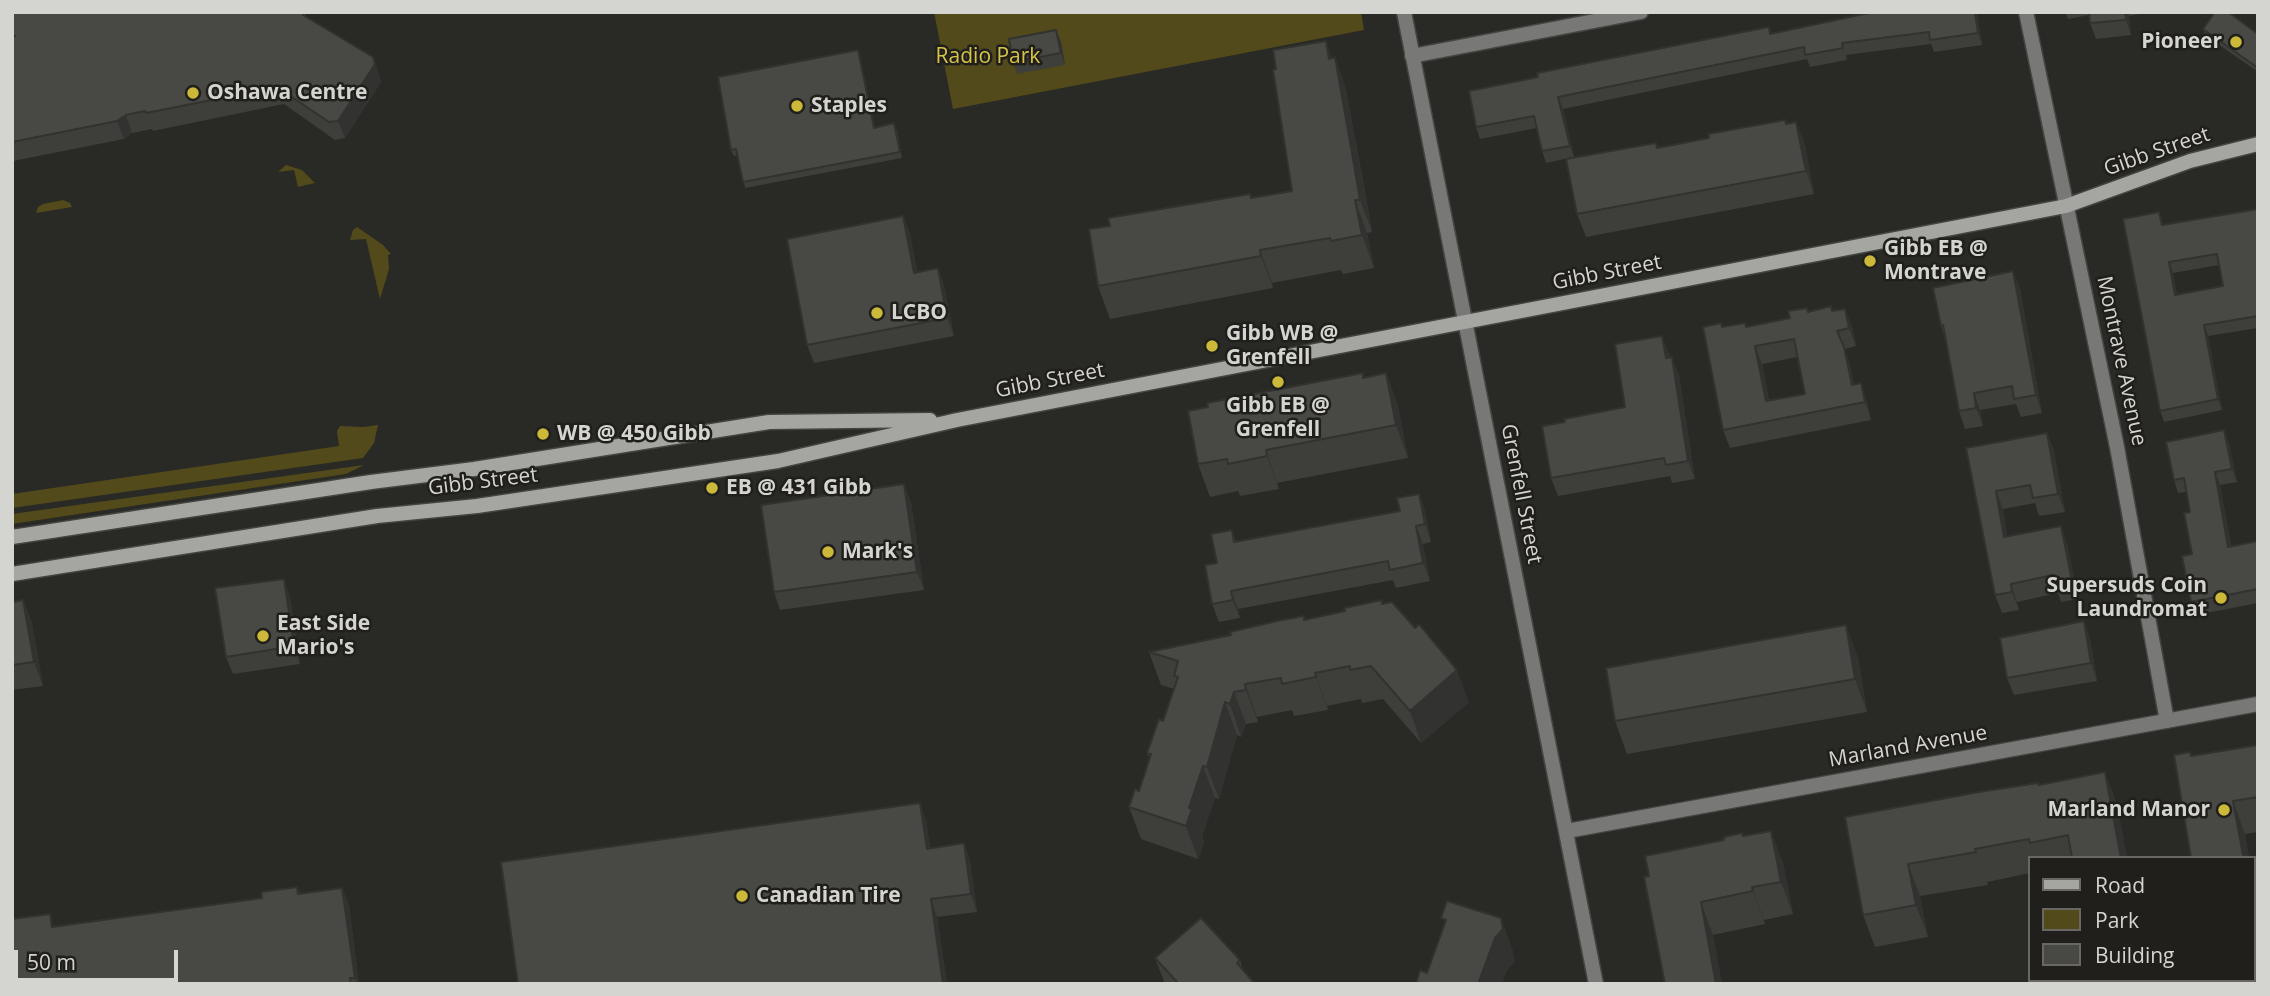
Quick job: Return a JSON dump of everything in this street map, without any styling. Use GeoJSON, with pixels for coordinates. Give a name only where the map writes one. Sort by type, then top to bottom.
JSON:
{"type":"FeatureCollection","features":[{"type":"Feature","properties":{"kind":"main road","name":"Gibb Street"},"geometry":{"type":"LineString","coordinates":[[12,574],[377,516],[477,506],[778,461],[957,420],[2066,206],[2190,161],[2258,144]]}},
{"type":"Feature","properties":{"kind":"main road","name":"Gibb Street"},"geometry":{"type":"LineString","coordinates":[[12,537],[371,482],[474,469],[769,422],[957,420]]}},
{"type":"Feature","properties":{"kind":"street","name":"Grenfell Street"},"geometry":{"type":"LineString","coordinates":[[1404,12],[1596,984]]}},
{"type":"Feature","properties":{"kind":"street"},"geometry":{"type":"LineString","coordinates":[[1412,56],[1641,12]]}},
{"type":"Feature","properties":{"kind":"street","name":"Montrave Avenue"},"geometry":{"type":"LineString","coordinates":[[2026,12],[2125,487],[2167,720]]}},
{"type":"Feature","properties":{"kind":"street","name":"Marland Avenue"},"geometry":{"type":"LineString","coordinates":[[1567,831],[2258,704]]}},
{"type":"Feature","properties":{"kind":"green space","name":"Radio Park"},"geometry":{"type":"Polygon","coordinates":[[[934,12],[1361,12],[1364,30],[953,109],[934,12]]]}},
{"type":"Feature","properties":{"kind":"green space"},"geometry":{"type":"Polygon","coordinates":[[[286,165],[302,170],[315,183],[298,187],[294,170],[278,172],[286,165]]]}},
{"type":"Feature","properties":{"kind":"green space"},"geometry":{"type":"Polygon","coordinates":[[[63,200],[72,207],[36,213],[38,207],[43,204],[63,200]]]}},
{"type":"Feature","properties":{"kind":"green space"},"geometry":{"type":"Polygon","coordinates":[[[357,227],[391,254],[388,255],[389,269],[380,299],[366,239],[350,240],[357,227]]]}},
{"type":"Feature","properties":{"kind":"green space"},"geometry":{"type":"Polygon","coordinates":[[[378,425],[374,443],[363,458],[12,508],[12,494],[339,446],[337,431],[340,426],[378,425]]]}},
{"type":"Feature","properties":{"kind":"green space"},"geometry":{"type":"Polygon","coordinates":[[[364,465],[346,474],[12,524],[12,514],[364,465]]]}},
{"type":"Feature","properties":{"kind":"building","name":"Oshawa Centre"},"geometry":{"type":"Polygon","coordinates":[[[12,12],[303,12],[303,15],[373,57],[375,64],[338,121],[329,122],[277,87],[146,113],[145,111],[126,115],[117,121],[12,142],[12,37],[15,36],[12,35],[12,12]]]}},
{"type":"Feature","properties":{"kind":"building"},"geometry":{"type":"Polygon","coordinates":[[[1878,12],[1975,12],[1978,33],[1930,40],[1929,32],[1842,43],[1843,48],[1805,55],[1804,47],[1558,97],[1570,146],[1542,151],[1534,116],[1476,127],[1469,91],[1538,77],[1537,73],[1769,27],[1770,34],[1878,12]]]}},
{"type":"Feature","properties":{"kind":"building"},"geometry":{"type":"Polygon","coordinates":[[[2089,12],[2125,12],[2126,20],[2090,23],[2089,12]]]}},
{"type":"Feature","properties":{"kind":"building"},"geometry":{"type":"Polygon","coordinates":[[[2215,12],[2228,12],[2258,34],[2258,68],[2203,29],[2215,12]]]}},
{"type":"Feature","properties":{"kind":"building"},"geometry":{"type":"Polygon","coordinates":[[[1056,30],[1061,53],[1013,62],[1009,39],[1056,30]]]}},
{"type":"Feature","properties":{"kind":"building"},"geometry":{"type":"Polygon","coordinates":[[[1326,41],[1329,59],[1335,57],[1360,200],[1355,200],[1362,235],[1260,250],[1261,256],[1098,286],[1089,229],[1110,226],[1108,218],[1250,194],[1251,198],[1292,191],[1273,70],[1276,69],[1273,50],[1326,41]]]}},
{"type":"Feature","properties":{"kind":"building","name":"Staples"},"geometry":{"type":"Polygon","coordinates":[[[858,50],[874,128],[894,123],[900,152],[743,182],[736,149],[731,150],[718,77],[858,50]]]}},
{"type":"Feature","properties":{"kind":"building"},"geometry":{"type":"Polygon","coordinates":[[[1785,120],[1786,124],[1796,122],[1806,171],[1577,214],[1566,159],[1656,143],[1657,148],[1709,138],[1708,134],[1785,120]]]}},
{"type":"Feature","properties":{"kind":"building"},"geometry":{"type":"Polygon","coordinates":[[[2258,209],[2258,316],[2204,325],[2218,399],[2160,411],[2123,219],[2159,212],[2162,225],[2258,209]],[[2217,254],[2169,262],[2175,295],[2223,286],[2217,254]]]}},
{"type":"Feature","properties":{"kind":"building","name":"LCBO"},"geometry":{"type":"Polygon","coordinates":[[[903,216],[914,273],[938,268],[947,318],[807,345],[787,239],[903,216]]]}},
{"type":"Feature","properties":{"kind":"building"},"geometry":{"type":"Polygon","coordinates":[[[2013,271],[2036,395],[2014,399],[2012,386],[1974,393],[1976,408],[1959,411],[1943,325],[1941,326],[1933,288],[2013,271]]]}},
{"type":"Feature","properties":{"kind":"building"},"geometry":{"type":"Polygon","coordinates":[[[1831,306],[1832,311],[1845,309],[1849,328],[1837,331],[1844,347],[1852,385],[1861,383],[1865,402],[1723,430],[1703,327],[1721,323],[1722,327],[1745,323],[1746,327],[1790,318],[1788,311],[1807,308],[1808,312],[1831,306]],[[1794,339],[1755,346],[1766,401],[1805,394],[1794,339]]]}},
{"type":"Feature","properties":{"kind":"building"},"geometry":{"type":"Polygon","coordinates":[[[1662,336],[1666,358],[1672,357],[1688,461],[1666,465],[1664,458],[1551,478],[1542,426],[1625,407],[1615,344],[1662,336]]]}},
{"type":"Feature","properties":{"kind":"building"},"geometry":{"type":"Polygon","coordinates":[[[1363,373],[1363,378],[1386,373],[1396,425],[1266,450],[1267,456],[1228,464],[1227,459],[1198,464],[1188,411],[1208,407],[1207,403],[1363,373]]]}},
{"type":"Feature","properties":{"kind":"building"},"geometry":{"type":"Polygon","coordinates":[[[2224,430],[2232,469],[2215,472],[2228,547],[2258,541],[2258,589],[2191,602],[2182,556],[2192,554],[2184,513],[2190,512],[2184,478],[2174,480],[2166,442],[2224,430]]]}},
{"type":"Feature","properties":{"kind":"building"},"geometry":{"type":"Polygon","coordinates":[[[2047,433],[2058,494],[2033,498],[2030,485],[1996,491],[2004,537],[2061,526],[2072,581],[2055,584],[2053,575],[2011,584],[2012,592],[1995,595],[1966,448],[2047,433]]]}},
{"type":"Feature","properties":{"kind":"building"},"geometry":{"type":"Polygon","coordinates":[[[904,484],[917,572],[774,592],[761,505],[904,484]]]}},
{"type":"Feature","properties":{"kind":"building"},"geometry":{"type":"Polygon","coordinates":[[[1419,494],[1425,524],[1416,526],[1423,563],[1390,570],[1388,561],[1231,591],[1233,600],[1212,604],[1205,565],[1217,563],[1211,534],[1232,530],[1234,542],[1400,511],[1397,498],[1419,494]]]}},
{"type":"Feature","properties":{"kind":"building"},"geometry":{"type":"Polygon","coordinates":[[[284,579],[294,646],[226,657],[215,588],[284,579]]]}},
{"type":"Feature","properties":{"kind":"building"},"geometry":{"type":"Polygon","coordinates":[[[23,600],[34,662],[12,665],[12,602],[23,600]]]}},
{"type":"Feature","properties":{"kind":"building"},"geometry":{"type":"Polygon","coordinates":[[[1382,600],[1382,604],[1392,602],[1415,628],[1419,624],[1457,670],[1410,711],[1371,666],[1350,670],[1350,666],[1315,673],[1316,677],[1282,684],[1281,678],[1245,684],[1246,690],[1234,692],[1230,704],[1225,702],[1207,767],[1203,766],[1189,808],[1192,809],[1186,826],[1129,807],[1135,789],[1139,791],[1151,754],[1147,753],[1159,719],[1163,721],[1178,677],[1174,676],[1178,661],[1149,652],[1231,635],[1230,632],[1277,621],[1304,616],[1304,620],[1345,611],[1344,608],[1382,600]]]}},
{"type":"Feature","properties":{"kind":"building"},"geometry":{"type":"Polygon","coordinates":[[[2084,621],[2091,663],[2007,678],[2000,638],[2084,621]]]}},
{"type":"Feature","properties":{"kind":"building"},"geometry":{"type":"Polygon","coordinates":[[[1846,625],[1855,679],[1615,721],[1606,668],[1846,625]]]}},
{"type":"Feature","properties":{"kind":"building"},"geometry":{"type":"Polygon","coordinates":[[[2258,745],[2258,797],[2233,801],[2243,855],[2248,856],[2191,856],[2174,755],[2190,752],[2191,756],[2258,745]]]}},
{"type":"Feature","properties":{"kind":"building"},"geometry":{"type":"Polygon","coordinates":[[[2105,772],[2121,856],[2072,856],[2068,835],[2030,843],[2029,839],[1908,864],[1916,905],[1863,915],[1845,817],[1979,792],[2038,783],[2039,785],[2105,772]]]}},
{"type":"Feature","properties":{"kind":"building","name":"Canadian Tire"},"geometry":{"type":"Polygon","coordinates":[[[920,803],[927,849],[964,843],[971,894],[931,899],[943,984],[518,984],[501,862],[920,803]]]}},
{"type":"Feature","properties":{"kind":"building"},"geometry":{"type":"Polygon","coordinates":[[[1771,831],[1781,882],[1752,887],[1753,891],[1701,902],[1716,984],[1665,984],[1644,877],[1649,876],[1645,856],[1724,840],[1724,837],[1742,833],[1743,836],[1771,831]]]}},
{"type":"Feature","properties":{"kind":"building"},"geometry":{"type":"Polygon","coordinates":[[[297,887],[298,894],[342,888],[355,978],[350,978],[351,984],[12,984],[12,919],[50,914],[52,927],[262,898],[261,892],[297,887]]]}},
{"type":"Feature","properties":{"kind":"building"},"geometry":{"type":"Polygon","coordinates":[[[1447,901],[1501,918],[1503,929],[1495,938],[1478,984],[1416,984],[1420,970],[1427,973],[1446,920],[1441,918],[1447,901]]]}},
{"type":"Feature","properties":{"kind":"building"},"geometry":{"type":"Polygon","coordinates":[[[1201,918],[1240,960],[1237,963],[1255,984],[1179,984],[1155,958],[1201,918]]]}},
{"type":"Feature","properties":{"kind":"place","name":"Pioneer"},"geometry":{"type":"Point","coordinates":[2236,42]}},
{"type":"Feature","properties":{"kind":"place","name":"Oshawa Centre"},"geometry":{"type":"Point","coordinates":[193,93]}},
{"type":"Feature","properties":{"kind":"place","name":"Staples"},"geometry":{"type":"Point","coordinates":[797,106]}},
{"type":"Feature","properties":{"kind":"place","name":"Gibb EB @ Montrave"},"geometry":{"type":"Point","coordinates":[1870,261]}},
{"type":"Feature","properties":{"kind":"place","name":"LCBO"},"geometry":{"type":"Point","coordinates":[877,313]}},
{"type":"Feature","properties":{"kind":"place","name":"Gibb WB @ Grenfell"},"geometry":{"type":"Point","coordinates":[1212,346]}},
{"type":"Feature","properties":{"kind":"place","name":"Gibb EB @ Grenfell"},"geometry":{"type":"Point","coordinates":[1278,382]}},
{"type":"Feature","properties":{"kind":"place","name":"WB @ 450 Gibb"},"geometry":{"type":"Point","coordinates":[543,434]}},
{"type":"Feature","properties":{"kind":"place","name":"EB @ 431 Gibb"},"geometry":{"type":"Point","coordinates":[712,488]}},
{"type":"Feature","properties":{"kind":"place","name":"Mark's"},"geometry":{"type":"Point","coordinates":[828,552]}},
{"type":"Feature","properties":{"kind":"place","name":"Supersuds Coin Laundromat"},"geometry":{"type":"Point","coordinates":[2221,598]}},
{"type":"Feature","properties":{"kind":"place","name":"East Side Mario's"},"geometry":{"type":"Point","coordinates":[263,636]}},
{"type":"Feature","properties":{"kind":"place","name":"Marland Manor"},"geometry":{"type":"Point","coordinates":[2224,810]}},
{"type":"Feature","properties":{"kind":"place","name":"Canadian Tire"},"geometry":{"type":"Point","coordinates":[742,896]}}]}
